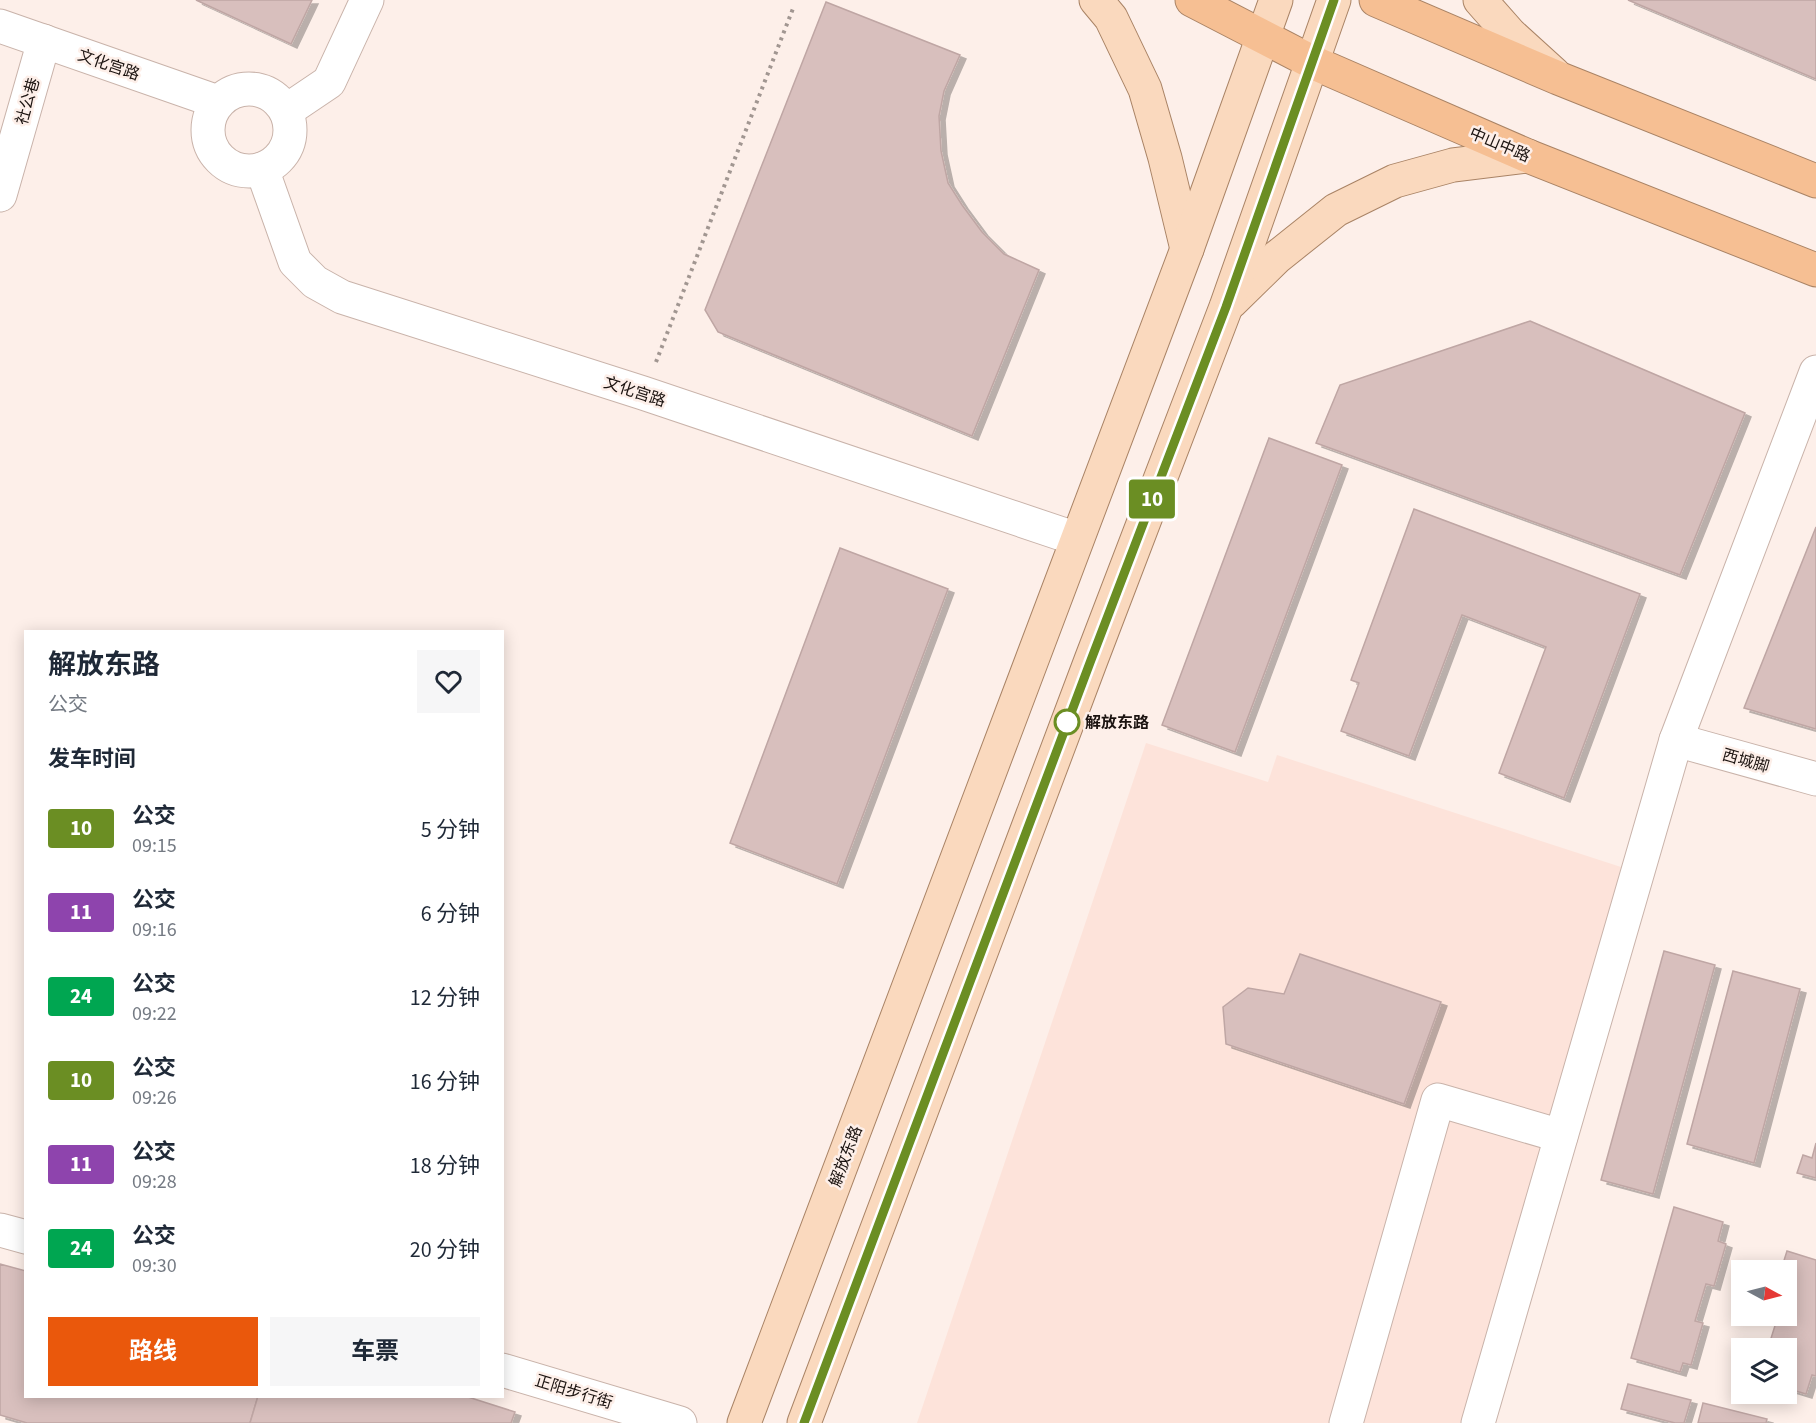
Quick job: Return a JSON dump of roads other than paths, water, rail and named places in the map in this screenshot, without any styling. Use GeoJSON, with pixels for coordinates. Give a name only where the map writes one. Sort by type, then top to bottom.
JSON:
{"type":"FeatureCollection","features":[{"type":"Feature","properties":{"kind":"highway","name":"中山中路"},"geometry":{"type":"LineString","coordinates":[[1192,0],[1312,62],[1528,156],[1816,270]]}},
{"type":"Feature","properties":{"kind":"highway"},"geometry":{"type":"LineString","coordinates":[[1376,0],[1558,78],[1816,181]]}},
{"type":"Feature","properties":{"kind":"main road"},"geometry":{"type":"LineString","coordinates":[[1096,0],[1111,18],[1145,89],[1165,158],[1187,249]]}},
{"type":"Feature","properties":{"kind":"main road","name":"解放东路"},"geometry":{"type":"LineString","coordinates":[[744,1423],[1187,249],[1276,0]]}},
{"type":"Feature","properties":{"kind":"main road"},"geometry":{"type":"LineString","coordinates":[[804,1423],[1226,307],[1334,0]]}},
{"type":"Feature","properties":{"kind":"main road"},"geometry":{"type":"LineString","coordinates":[[1480,0],[1510,34],[1558,78]]}},
{"type":"Feature","properties":{"kind":"main road"},"geometry":{"type":"LineString","coordinates":[[1226,307],[1277,257],[1336,210],[1395,181],[1453,165],[1528,156]]}},
{"type":"Feature","properties":{"kind":"street"},"geometry":{"type":"LineString","coordinates":[[286,111],[329,82],[367,0]]}},
{"type":"Feature","properties":{"kind":"street","name":"文化宫路"},"geometry":{"type":"LineString","coordinates":[[0,26],[218,102]]}},
{"type":"Feature","properties":{"kind":"street","name":"社公巷"},"geometry":{"type":"LineString","coordinates":[[0,195],[44,41]]}},
{"type":"Feature","properties":{"kind":"street"},"geometry":{"type":"LineString","coordinates":[[254,88],[267,92],[278,100],[286,111],[290,124],[290,138],[284,151],[275,162],[262,169],[249,171],[235,168],[222,161],[214,151],[209,139],[208,126],[211,113],[218,102],[241,89],[254,88]]}},
{"type":"Feature","properties":{"kind":"street","name":"文化宫路"},"geometry":{"type":"LineString","coordinates":[[262,169],[295,262],[315,282],[342,297],[643,393],[1077,538]]}},
{"type":"Feature","properties":{"kind":"street"},"geometry":{"type":"LineString","coordinates":[[1478,1423],[1676,740],[1816,372]]}},
{"type":"Feature","properties":{"kind":"street","name":"西城脚"},"geometry":{"type":"LineString","coordinates":[[1676,740],[1816,779]]}},
{"type":"Feature","properties":{"kind":"street"},"geometry":{"type":"LineString","coordinates":[[1346,1423],[1438,1100],[1561,1136]]}},
{"type":"Feature","properties":{"kind":"street"},"geometry":{"type":"LineString","coordinates":[[0,1230],[24,1236]]}},
{"type":"Feature","properties":{"kind":"street","name":"正阳步行街"},"geometry":{"type":"LineString","coordinates":[[504,1371],[680,1423]]}},
{"type":"Feature","properties":{"kind":"place","name":"解放东路"},"geometry":{"type":"Point","coordinates":[1067,722]}}]}
